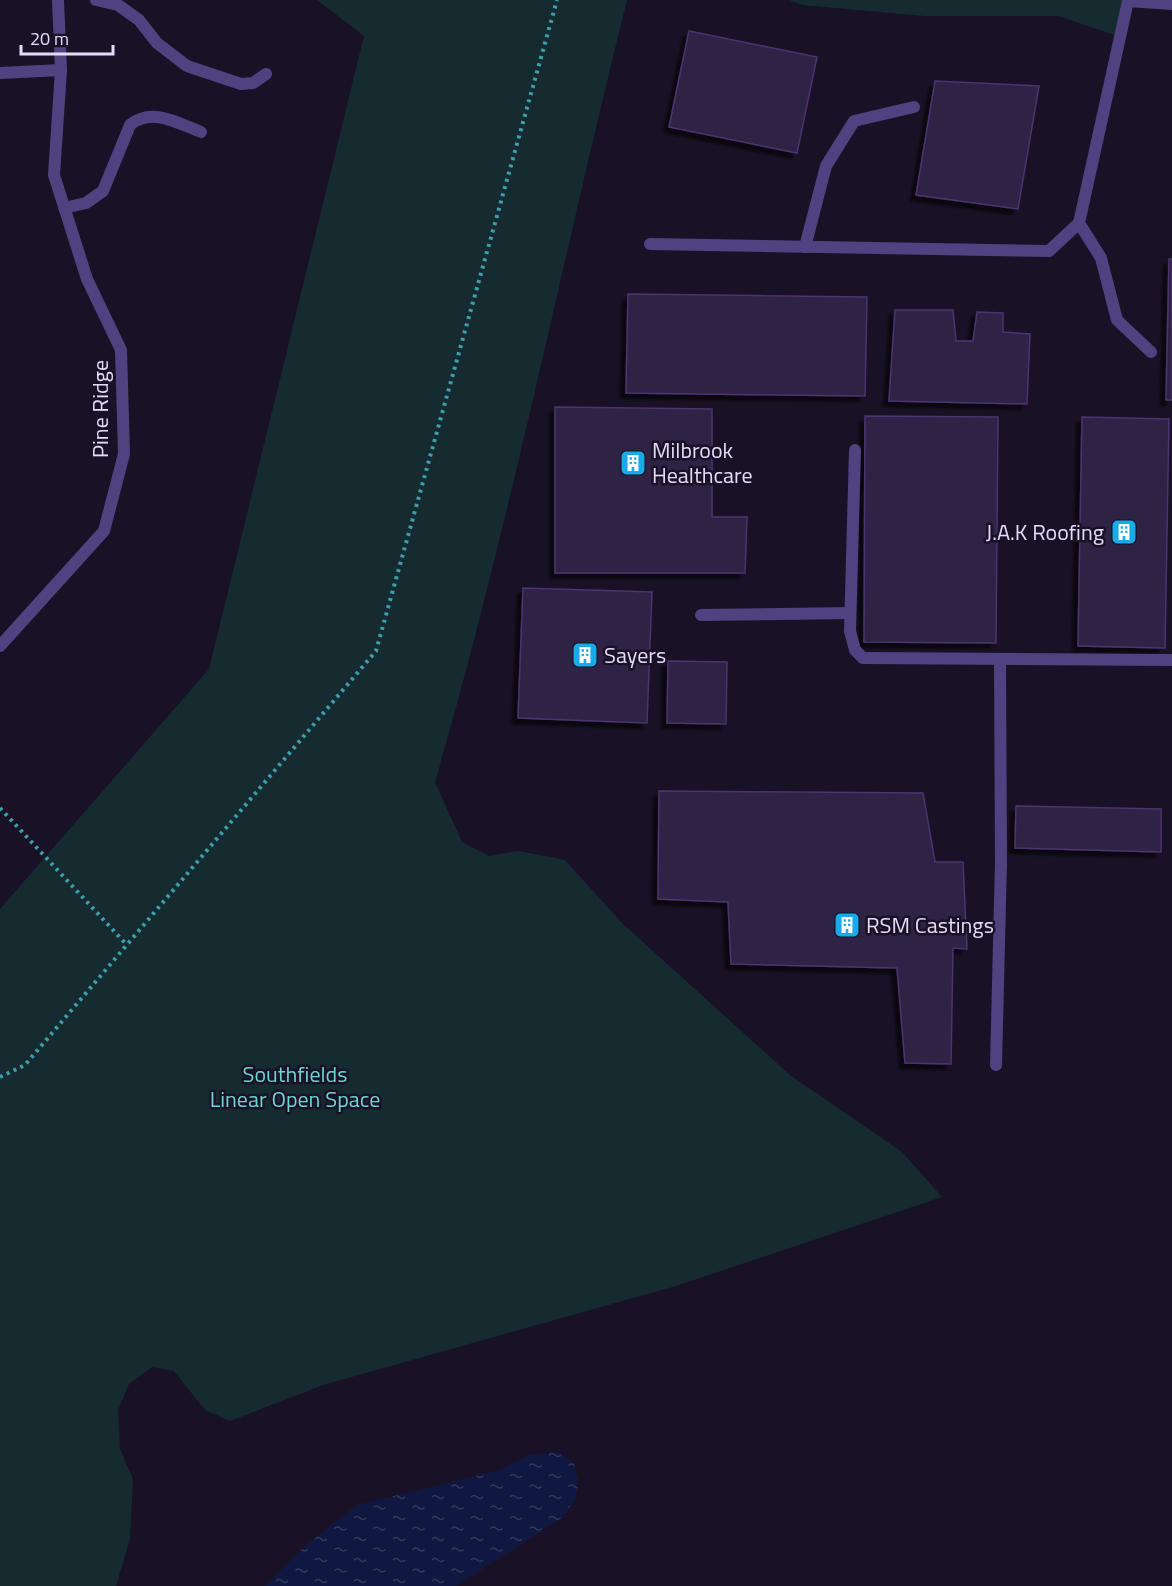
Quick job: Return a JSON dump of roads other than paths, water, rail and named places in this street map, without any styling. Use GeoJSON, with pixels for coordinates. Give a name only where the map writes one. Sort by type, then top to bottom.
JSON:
{"type":"FeatureCollection","features":[{"type":"Feature","properties":{"kind":"street","name":"Pine Ridge"},"geometry":{"type":"LineString","coordinates":[[0,646],[104,531],[124,454],[121,350],[87,279],[54,175],[60,70],[58,0]]}},
{"type":"Feature","properties":{"kind":"street"},"geometry":{"type":"LineString","coordinates":[[96,0],[118,5],[139,20],[158,44],[187,66],[241,84],[253,83],[266,74]]}},
{"type":"Feature","properties":{"kind":"street"},"geometry":{"type":"LineString","coordinates":[[650,244],[1049,251],[1079,222],[1128,1],[1172,4]]}},
{"type":"Feature","properties":{"kind":"street"},"geometry":{"type":"LineString","coordinates":[[0,73],[60,70]]}},
{"type":"Feature","properties":{"kind":"street"},"geometry":{"type":"LineString","coordinates":[[805,247],[826,166],[854,121],[914,107]]}},
{"type":"Feature","properties":{"kind":"street"},"geometry":{"type":"LineString","coordinates":[[64,208],[86,203],[103,191],[130,125],[139,118],[157,116],[201,132]]}},
{"type":"Feature","properties":{"kind":"street"},"geometry":{"type":"LineString","coordinates":[[1079,222],[1101,258],[1117,320],[1151,352]]}},
{"type":"Feature","properties":{"kind":"street"},"geometry":{"type":"LineString","coordinates":[[855,450],[851,641],[855,650],[863,658],[1172,660]]}},
{"type":"Feature","properties":{"kind":"street"},"geometry":{"type":"LineString","coordinates":[[701,615],[850,613]]}},
{"type":"Feature","properties":{"kind":"street"},"geometry":{"type":"LineString","coordinates":[[996,1065],[1001,862],[1000,659]]}},
{"type":"Feature","properties":{"kind":"water"},"geometry":{"type":"Polygon","coordinates":[[[560,1452],[574,1464],[578,1481],[576,1498],[563,1517],[456,1586],[265,1586],[304,1547],[357,1505],[496,1471],[530,1455],[560,1452]]]}},
{"type":"Feature","properties":{"kind":"place","name":"Milbrook Healthcare"},"geometry":{"type":"Point","coordinates":[633,463]}},
{"type":"Feature","properties":{"kind":"place","name":"J.A.K Roofing"},"geometry":{"type":"Point","coordinates":[1124,532]}},
{"type":"Feature","properties":{"kind":"place","name":"Sayers"},"geometry":{"type":"Point","coordinates":[585,655]}},
{"type":"Feature","properties":{"kind":"place","name":"RSM Castings"},"geometry":{"type":"Point","coordinates":[847,925]}},
{"type":"Feature","properties":{"kind":"park label","name":"Southfields Linear Open Space"},"geometry":{"type":"Point","coordinates":[295,1086]}}]}
